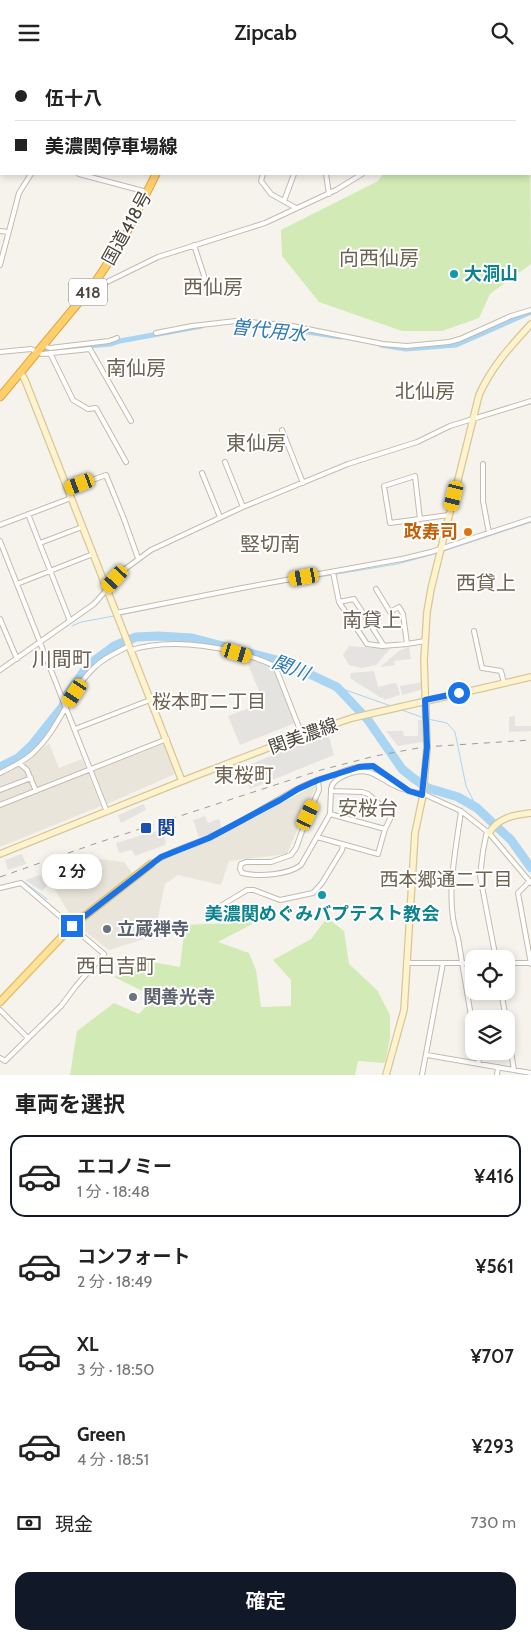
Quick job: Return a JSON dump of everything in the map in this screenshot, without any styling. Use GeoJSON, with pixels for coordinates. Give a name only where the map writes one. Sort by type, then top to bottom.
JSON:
{"type":"FeatureCollection","features":[{"type":"Feature","properties":{"kind":"highway","name":"国道418号"},"geometry":{"type":"LineString","coordinates":[[0,397],[94,284],[122,242],[156,175]]}},
{"type":"Feature","properties":{"kind":"main road"},"geometry":{"type":"LineString","coordinates":[[0,1002],[72,926],[151,864]]}},
{"type":"Feature","properties":{"kind":"street"},"geometry":{"type":"LineString","coordinates":[[0,265],[19,193],[29,175]]}},
{"type":"Feature","properties":{"kind":"street"},"geometry":{"type":"LineString","coordinates":[[83,175],[147,192]]}},
{"type":"Feature","properties":{"kind":"street"},"geometry":{"type":"LineString","coordinates":[[263,175],[261,181],[271,194],[296,208]]}},
{"type":"Feature","properties":{"kind":"street"},"geometry":{"type":"LineString","coordinates":[[284,201],[294,175]]}},
{"type":"Feature","properties":{"kind":"street"},"geometry":{"type":"LineString","coordinates":[[326,175],[328,194]]}},
{"type":"Feature","properties":{"kind":"street"},"geometry":{"type":"LineString","coordinates":[[94,284],[101,285],[158,257],[257,227],[328,194],[360,175]]}},
{"type":"Feature","properties":{"kind":"street"},"geometry":{"type":"LineString","coordinates":[[0,231],[8,232]]}},
{"type":"Feature","properties":{"kind":"street"},"geometry":{"type":"LineString","coordinates":[[194,245],[208,288]]}},
{"type":"Feature","properties":{"kind":"street"},"geometry":{"type":"LineString","coordinates":[[156,333],[192,326],[236,321],[286,325],[383,344],[408,346],[449,342],[460,339],[511,316],[531,310]]}},
{"type":"Feature","properties":{"kind":"street"},"geometry":{"type":"LineString","coordinates":[[386,1075],[404,1010],[415,833],[423,795],[427,747],[425,641],[427,612],[479,395],[485,381],[498,361],[531,325]]}},
{"type":"Feature","properties":{"kind":"street"},"geometry":{"type":"LineString","coordinates":[[42,345],[50,348],[110,341],[117,338]]}},
{"type":"Feature","properties":{"kind":"street"},"geometry":{"type":"LineString","coordinates":[[0,352],[31,349],[42,354],[90,349],[131,421]]}},
{"type":"Feature","properties":{"kind":"street"},"geometry":{"type":"LineString","coordinates":[[50,353],[73,400],[88,409],[96,408],[126,461]]}},
{"type":"Feature","properties":{"kind":"street"},"geometry":{"type":"LineString","coordinates":[[21,373],[26,380],[182,781]]}},
{"type":"Feature","properties":{"kind":"street"},"geometry":{"type":"LineString","coordinates":[[0,670],[94,604],[125,569],[138,558],[152,550],[220,517],[348,464],[417,442],[450,426],[531,401]]}},
{"type":"Feature","properties":{"kind":"street"},"geometry":{"type":"LineString","coordinates":[[282,430],[303,483]]}},
{"type":"Feature","properties":{"kind":"street"},"geometry":{"type":"LineString","coordinates":[[225,461],[244,507]]}},
{"type":"Feature","properties":{"kind":"street"},"geometry":{"type":"LineString","coordinates":[[483,464],[484,501],[490,533]]}},
{"type":"Feature","properties":{"kind":"street"},"geometry":{"type":"LineString","coordinates":[[202,473],[220,517]]}},
{"type":"Feature","properties":{"kind":"street"},"geometry":{"type":"LineString","coordinates":[[68,489],[106,475],[138,558]]}},
{"type":"Feature","properties":{"kind":"street"},"geometry":{"type":"LineString","coordinates":[[420,519],[415,477],[384,486],[390,523],[420,519],[449,515]]}},
{"type":"Feature","properties":{"kind":"street"},"geometry":{"type":"LineString","coordinates":[[0,525],[71,498]]}},
{"type":"Feature","properties":{"kind":"street"},"geometry":{"type":"LineString","coordinates":[[28,514],[70,621]]}},
{"type":"Feature","properties":{"kind":"street"},"geometry":{"type":"LineString","coordinates":[[116,613],[402,559],[531,519]]}},
{"type":"Feature","properties":{"kind":"street"},"geometry":{"type":"LineString","coordinates":[[40,543],[82,527]]}},
{"type":"Feature","properties":{"kind":"street"},"geometry":{"type":"LineString","coordinates":[[0,541],[107,812]]}},
{"type":"Feature","properties":{"kind":"street"},"geometry":{"type":"LineString","coordinates":[[17,585],[93,554]]}},
{"type":"Feature","properties":{"kind":"street"},"geometry":{"type":"LineString","coordinates":[[333,572],[339,603],[367,644],[384,646],[425,641]]}},
{"type":"Feature","properties":{"kind":"street"},"geometry":{"type":"LineString","coordinates":[[376,589],[390,612],[399,607],[403,614],[407,644]]}},
{"type":"Feature","properties":{"kind":"street"},"geometry":{"type":"LineString","coordinates":[[339,603],[354,599],[384,646]]}},
{"type":"Feature","properties":{"kind":"street"},"geometry":{"type":"LineString","coordinates":[[0,619],[17,659]]}},
{"type":"Feature","properties":{"kind":"street"},"geometry":{"type":"LineString","coordinates":[[474,631],[482,668],[501,671],[504,683]]}},
{"type":"Feature","properties":{"kind":"street"},"geometry":{"type":"LineString","coordinates":[[0,773],[33,754],[44,742],[84,679],[96,665],[130,648],[156,644],[176,643],[205,647],[237,653],[275,666],[302,735]]}},
{"type":"Feature","properties":{"kind":"street","name":"関美濃線"},"geometry":{"type":"LineString","coordinates":[[0,854],[182,781],[302,735],[356,717],[531,677]]}},
{"type":"Feature","properties":{"kind":"street"},"geometry":{"type":"LineString","coordinates":[[75,729],[150,700]]}},
{"type":"Feature","properties":{"kind":"street"},"geometry":{"type":"LineString","coordinates":[[0,805],[167,739]]}},
{"type":"Feature","properties":{"kind":"street"},"geometry":{"type":"LineString","coordinates":[[19,763],[27,770],[36,791]]}},
{"type":"Feature","properties":{"kind":"street"},"geometry":{"type":"LineString","coordinates":[[151,864],[161,857],[209,838],[298,789],[318,780],[359,767],[373,766],[409,791]]}},
{"type":"Feature","properties":{"kind":"street"},"geometry":{"type":"LineString","coordinates":[[318,780],[319,790],[296,848],[291,855],[272,862],[246,862],[242,864],[240,869],[242,873],[251,875],[284,873],[294,870],[301,865],[330,814],[330,787],[334,782],[350,774],[368,772],[400,789],[426,795],[461,811],[490,831],[530,882],[518,893],[531,963],[515,963]]}},
{"type":"Feature","properties":{"kind":"street"},"geometry":{"type":"LineString","coordinates":[[0,790],[30,778]]}},
{"type":"Feature","properties":{"kind":"street"},"geometry":{"type":"LineString","coordinates":[[317,837],[378,853],[385,829],[392,815],[368,794],[362,792],[331,791]]}},
{"type":"Feature","properties":{"kind":"street"},"geometry":{"type":"LineString","coordinates":[[461,811],[452,874],[453,925],[458,939],[470,1010]]}},
{"type":"Feature","properties":{"kind":"street"},"geometry":{"type":"LineString","coordinates":[[494,950],[480,876],[483,851],[490,831],[500,820],[510,816],[531,813]]}},
{"type":"Feature","properties":{"kind":"street"},"geometry":{"type":"LineString","coordinates":[[330,814],[385,829]]}},
{"type":"Feature","properties":{"kind":"street"},"geometry":{"type":"LineString","coordinates":[[219,907],[247,890],[259,891],[273,899],[280,900],[313,893],[322,883],[342,850],[342,845]]}},
{"type":"Feature","properties":{"kind":"street"},"geometry":{"type":"LineString","coordinates":[[0,888],[20,883],[104,954],[61,1006],[4,1061],[0,1058]]}},
{"type":"Feature","properties":{"kind":"street"},"geometry":{"type":"LineString","coordinates":[[406,963],[465,963]]}},
{"type":"Feature","properties":{"kind":"street"},"geometry":{"type":"LineString","coordinates":[[422,1075],[443,963]]}},
{"type":"Feature","properties":{"kind":"street"},"geometry":{"type":"LineString","coordinates":[[0,1010],[28,1038]]}},
{"type":"Feature","properties":{"kind":"street"},"geometry":{"type":"LineString","coordinates":[[427,1055],[531,1073]]}},
{"type":"Feature","properties":{"kind":"street"},"geometry":{"type":"LineString","coordinates":[[478,1060],[479,1064]]}},
{"type":"Feature","properties":{"kind":"street"},"geometry":{"type":"LineString","coordinates":[[512,1060],[514,1070]]}},
{"type":"Feature","properties":{"kind":"street"},"geometry":{"type":"LineString","coordinates":[[497,1075],[498,1067]]}},
{"type":"Feature","properties":{"kind":"shaded area"},"geometry":{"type":"Polygon","coordinates":[[[349,646],[390,649],[376,665],[362,668],[349,665],[343,655],[349,646]]]}},
{"type":"Feature","properties":{"kind":"shaded area"},"geometry":{"type":"Polygon","coordinates":[[[409,647],[411,659],[394,661],[395,665],[380,667],[399,651],[409,647]]]}},
{"type":"Feature","properties":{"kind":"shaded area"},"geometry":{"type":"Polygon","coordinates":[[[245,657],[273,668],[295,723],[240,745],[228,716],[260,704],[261,696],[245,657]]]}},
{"type":"Feature","properties":{"kind":"shaded area"},"geometry":{"type":"Polygon","coordinates":[[[374,671],[378,687],[397,684],[400,695],[384,700],[383,697],[381,698],[350,678],[351,673],[374,671]]]}},
{"type":"Feature","properties":{"kind":"shaded area"},"geometry":{"type":"Polygon","coordinates":[[[423,682],[420,690],[402,695],[400,686],[423,682]]]}},
{"type":"Feature","properties":{"kind":"shaded area"},"geometry":{"type":"Polygon","coordinates":[[[515,716],[515,726],[531,726],[531,731],[509,732],[509,717],[515,716]]]}},
{"type":"Feature","properties":{"kind":"shaded area"},"geometry":{"type":"Polygon","coordinates":[[[418,720],[422,720],[423,742],[398,746],[386,731],[403,731],[404,736],[418,736],[418,720]]]}},
{"type":"Feature","properties":{"kind":"shaded area"},"geometry":{"type":"Polygon","coordinates":[[[328,733],[334,755],[250,789],[241,768],[328,733]]]}},
{"type":"Feature","properties":{"kind":"shaded area"},"geometry":{"type":"Polygon","coordinates":[[[49,743],[59,768],[82,759],[101,806],[0,847],[0,774],[27,762],[49,743]]]}},
{"type":"Feature","properties":{"kind":"shaded area"},"geometry":{"type":"Polygon","coordinates":[[[164,744],[175,774],[107,804],[94,771],[164,744]]]}},
{"type":"Feature","properties":{"kind":"shaded area"},"geometry":{"type":"Polygon","coordinates":[[[316,785],[287,854],[229,861],[221,885],[178,875],[165,884],[154,936],[109,950],[78,926],[163,859],[211,840],[316,785]]]}},
{"type":"Feature","properties":{"kind":"shaded area"},"geometry":{"type":"Polygon","coordinates":[[[144,804],[146,810],[121,823],[118,815],[144,804]]]}},
{"type":"Feature","properties":{"kind":"shaded area"},"geometry":{"type":"Polygon","coordinates":[[[205,816],[208,823],[219,819],[222,829],[199,838],[193,820],[205,816]]]}},
{"type":"Feature","properties":{"kind":"shaded area"},"geometry":{"type":"Polygon","coordinates":[[[163,829],[165,845],[135,856],[132,850],[119,853],[116,843],[163,829]]]}},
{"type":"Feature","properties":{"kind":"shaded area"},"geometry":{"type":"Polygon","coordinates":[[[22,854],[26,864],[8,870],[5,860],[22,854]]]}},
{"type":"Feature","properties":{"kind":"shaded area"},"geometry":{"type":"Polygon","coordinates":[[[99,859],[124,862],[133,874],[73,920],[46,875],[72,864],[99,859]]]}},
{"type":"Feature","properties":{"kind":"shaded area"},"geometry":{"type":"Polygon","coordinates":[[[40,875],[49,883],[42,891],[25,880],[40,875]]]}},
{"type":"Feature","properties":{"kind":"green space"},"geometry":{"type":"Polygon","coordinates":[[[382,175],[530,175],[531,264],[490,294],[479,318],[442,331],[402,331],[319,302],[282,256],[281,230],[378,181],[382,175]]]}},
{"type":"Feature","properties":{"kind":"green space"},"geometry":{"type":"Polygon","coordinates":[[[327,918],[344,931],[349,964],[377,990],[390,1015],[390,1038],[385,1063],[358,1061],[355,1075],[70,1075],[77,1031],[114,1003],[139,1014],[155,997],[114,977],[146,961],[180,967],[185,925],[256,922],[218,942],[249,953],[256,970],[261,1007],[291,1006],[291,980],[273,960],[311,939],[327,918]]]}},
{"type":"Feature","properties":{"kind":"waterway","name":"曽代用水"},"geometry":{"type":"LineString","coordinates":[[381,345],[406,349],[456,345],[531,312]]}},
{"type":"Feature","properties":{"kind":"waterway","name":"曽代用水"},"geometry":{"type":"LineString","coordinates":[[253,324],[341,337]]}},
{"type":"Feature","properties":{"kind":"waterway","name":"曽代用水"},"geometry":{"type":"LineString","coordinates":[[38,350],[111,344],[202,326]]}},
{"type":"Feature","properties":{"kind":"waterway","name":"曽代用水"},"geometry":{"type":"LineString","coordinates":[[444,551],[531,522]]}},
{"type":"Feature","properties":{"kind":"waterway","name":"曽代用水"},"geometry":{"type":"LineString","coordinates":[[120,615],[247,589],[397,564],[438,553]]}},
{"type":"Feature","properties":{"kind":"waterway","name":"曽代用水"},"geometry":{"type":"LineString","coordinates":[[72,626],[81,622],[114,616]]}},
{"type":"Feature","properties":{"kind":"waterway","name":"関川"},"geometry":{"type":"LineString","coordinates":[[0,767],[18,758],[32,745],[63,706],[67,695],[84,671],[114,646],[136,637],[192,638],[284,662],[337,687],[368,720],[402,769],[428,788],[458,797],[477,808],[511,840],[531,868]]}},
{"type":"Feature","properties":{"kind":"waterway"},"geometry":{"type":"LineString","coordinates":[[337,687],[391,706]]}},
{"type":"Feature","properties":{"kind":"waterway"},"geometry":{"type":"LineString","coordinates":[[399,709],[424,718]]}},
{"type":"Feature","properties":{"kind":"waterway"},"geometry":{"type":"LineString","coordinates":[[428,719],[447,723],[455,732],[466,786],[477,808]]}},
{"type":"Feature","properties":{"kind":"waterway"},"geometry":{"type":"LineString","coordinates":[[24,882],[47,899]]}},
{"type":"Feature","properties":{"kind":"railway"},"geometry":{"type":"LineString","coordinates":[[0,877],[94,844],[321,770],[375,756],[424,747],[531,740]]}},
{"type":"Feature","properties":{"kind":"place","name":"大洞山"},"geometry":{"type":"Point","coordinates":[454,274]}},
{"type":"Feature","properties":{"kind":"place","name":"政寿司"},"geometry":{"type":"Point","coordinates":[468,532]}},
{"type":"Feature","properties":{"kind":"place","name":"関"},"geometry":{"type":"Point","coordinates":[146,828]}},
{"type":"Feature","properties":{"kind":"place","name":"美濃関めぐみバプテスト教会"},"geometry":{"type":"Point","coordinates":[322,895]}},
{"type":"Feature","properties":{"kind":"place","name":"立蔵禅寺"},"geometry":{"type":"Point","coordinates":[107,929]}},
{"type":"Feature","properties":{"kind":"place","name":"関善光寺"},"geometry":{"type":"Point","coordinates":[133,997]}},
{"type":"Feature","properties":{"kind":"district","name":"向西仙房"},"geometry":{"type":"Point","coordinates":[379,258]}},
{"type":"Feature","properties":{"kind":"district","name":"西仙房"},"geometry":{"type":"Point","coordinates":[213,287]}},
{"type":"Feature","properties":{"kind":"district","name":"南仙房"},"geometry":{"type":"Point","coordinates":[136,368]}},
{"type":"Feature","properties":{"kind":"district","name":"北仙房"},"geometry":{"type":"Point","coordinates":[425,391]}},
{"type":"Feature","properties":{"kind":"district","name":"東仙房"},"geometry":{"type":"Point","coordinates":[256,443]}},
{"type":"Feature","properties":{"kind":"district","name":"竪切南"},"geometry":{"type":"Point","coordinates":[270,544]}},
{"type":"Feature","properties":{"kind":"district","name":"西貸上"},"geometry":{"type":"Point","coordinates":[486,583]}},
{"type":"Feature","properties":{"kind":"district","name":"南貸上"},"geometry":{"type":"Point","coordinates":[372,620]}},
{"type":"Feature","properties":{"kind":"district","name":"川間町"},"geometry":{"type":"Point","coordinates":[62,659]}},
{"type":"Feature","properties":{"kind":"district","name":"桜本町二丁目"},"geometry":{"type":"Point","coordinates":[209,701]}},
{"type":"Feature","properties":{"kind":"district","name":"東桜町"},"geometry":{"type":"Point","coordinates":[244,775]}},
{"type":"Feature","properties":{"kind":"district","name":"安桜台"},"geometry":{"type":"Point","coordinates":[368,808]}},
{"type":"Feature","properties":{"kind":"district","name":"西本郷通二丁目"},"geometry":{"type":"Point","coordinates":[446,879]}},
{"type":"Feature","properties":{"kind":"district","name":"西日吉町"},"geometry":{"type":"Point","coordinates":[116,966]}},
{"type":"Feature","properties":{"kind":"route"},"geometry":{"type":"LineString","coordinates":[[72,926],[161,857],[209,838],[318,780],[359,767],[373,766],[409,791],[422,795],[427,747],[425,700],[459,693]]}}]}
